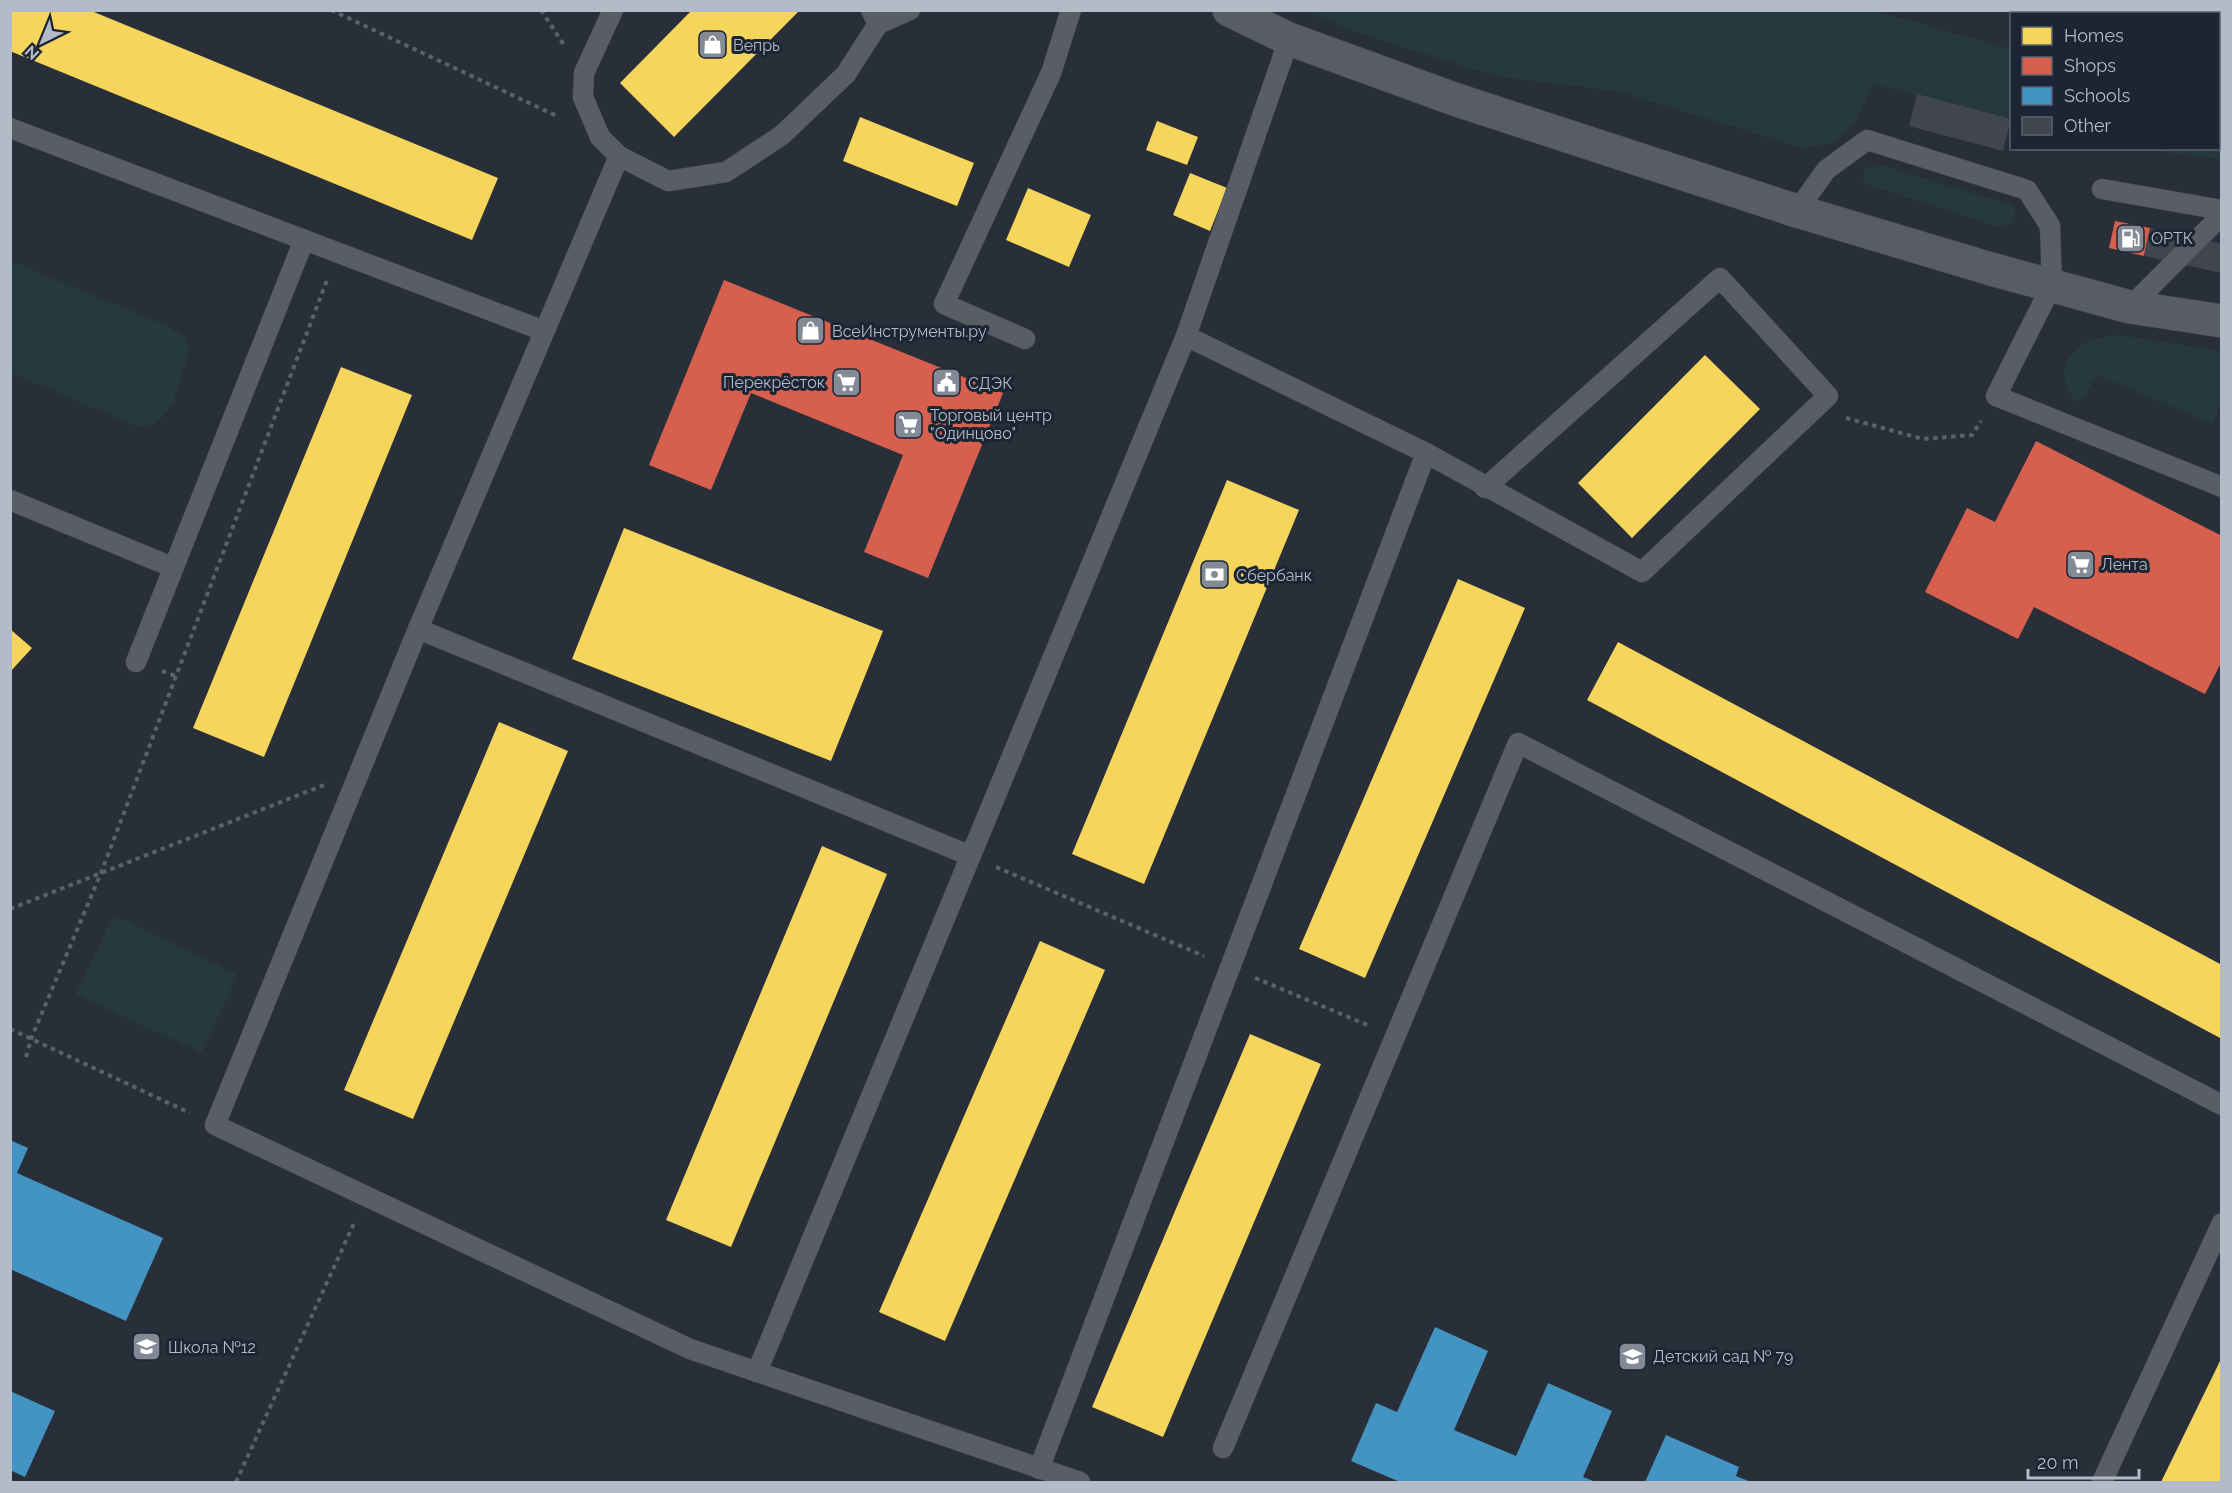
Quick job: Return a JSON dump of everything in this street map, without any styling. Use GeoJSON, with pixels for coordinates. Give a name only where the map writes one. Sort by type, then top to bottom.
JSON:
{"type":"FeatureCollection","features":[{"type":"Feature","properties":{"kind":"street"},"geometry":{"type":"LineString","coordinates":[[1229,10],[1289,39],[1454,99],[1797,211],[2130,307],[2222,321]]}},
{"type":"Feature","properties":{"kind":"lane"},"geometry":{"type":"LineString","coordinates":[[613,10],[584,73],[583,97],[600,137],[619,156],[668,181],[726,172],[782,135],[838,81],[874,17],[910,10]]}},
{"type":"Feature","properties":{"kind":"lane"},"geometry":{"type":"LineString","coordinates":[[1024,339],[944,304],[1051,73],[1071,10]]}},
{"type":"Feature","properties":{"kind":"lane"},"geometry":{"type":"LineString","coordinates":[[757,1372],[1186,336],[1289,39]]}},
{"type":"Feature","properties":{"kind":"lane"},"geometry":{"type":"LineString","coordinates":[[10,128],[544,331]]}},
{"type":"Feature","properties":{"kind":"lane"},"geometry":{"type":"LineString","coordinates":[[1797,211],[1826,170],[1867,140],[2027,190],[2050,226],[2052,285],[1996,396],[2222,487]]}},
{"type":"Feature","properties":{"kind":"lane"},"geometry":{"type":"LineString","coordinates":[[619,156],[418,629],[215,1125],[690,1349],[1080,1482]]}},
{"type":"Feature","properties":{"kind":"lane"},"geometry":{"type":"LineString","coordinates":[[2102,189],[2222,210]]}},
{"type":"Feature","properties":{"kind":"lane"},"geometry":{"type":"LineString","coordinates":[[2130,307],[2222,215]]}},
{"type":"Feature","properties":{"kind":"lane"},"geometry":{"type":"LineString","coordinates":[[136,662],[304,240]]}},
{"type":"Feature","properties":{"kind":"lane"},"geometry":{"type":"LineString","coordinates":[[1186,336],[1426,453],[1485,488],[1642,572],[1828,396],[1720,278],[1485,488]]}},
{"type":"Feature","properties":{"kind":"lane"},"geometry":{"type":"LineString","coordinates":[[1039,1469],[1426,453]]}},
{"type":"Feature","properties":{"kind":"lane"},"geometry":{"type":"LineString","coordinates":[[10,500],[172,567]]}},
{"type":"Feature","properties":{"kind":"lane"},"geometry":{"type":"LineString","coordinates":[[418,629],[970,856]]}},
{"type":"Feature","properties":{"kind":"lane"},"geometry":{"type":"LineString","coordinates":[[1223,1448],[1518,743],[2222,1105]]}},
{"type":"Feature","properties":{"kind":"lane"},"geometry":{"type":"LineString","coordinates":[[2102,1482],[2222,1223]]}},
{"type":"Feature","properties":{"kind":"path"},"geometry":{"type":"LineString","coordinates":[[331,10],[600,137]]}},
{"type":"Feature","properties":{"kind":"path"},"geometry":{"type":"LineString","coordinates":[[541,10],[584,73]]}},
{"type":"Feature","properties":{"kind":"path"},"geometry":{"type":"LineString","coordinates":[[26,1057],[31,1039],[101,873],[337,252]]}},
{"type":"Feature","properties":{"kind":"path"},"geometry":{"type":"LineString","coordinates":[[1814,410],[1923,439],[1972,435],[1996,396]]}},
{"type":"Feature","properties":{"kind":"path"},"geometry":{"type":"LineString","coordinates":[[10,909],[331,782]]}},
{"type":"Feature","properties":{"kind":"path"},"geometry":{"type":"LineString","coordinates":[[970,856],[1395,1037]]}},
{"type":"Feature","properties":{"kind":"path"},"geometry":{"type":"LineString","coordinates":[[10,1029],[215,1125]]}},
{"type":"Feature","properties":{"kind":"path"},"geometry":{"type":"LineString","coordinates":[[236,1482],[366,1196]]}},
{"type":"Feature","properties":{"kind":"green space"},"geometry":{"type":"Polygon","coordinates":[[[1304,11],[1876,11],[2010,49],[2010,121],[1873,84],[1857,118],[1835,143],[1802,148],[1616,91],[1494,76],[1347,29],[1304,11]]]}},
{"type":"Feature","properties":{"kind":"green space"},"geometry":{"type":"Polygon","coordinates":[[[2220,108],[2221,159],[2144,150],[2220,150],[2220,108]]]}},
{"type":"Feature","properties":{"kind":"green space"},"geometry":{"type":"Polygon","coordinates":[[[1879,164],[2014,206],[2016,221],[2002,228],[1871,186],[1863,181],[1865,169],[1879,164]]]}},
{"type":"Feature","properties":{"kind":"green space"},"geometry":{"type":"Polygon","coordinates":[[[14,262],[168,326],[185,337],[189,351],[173,403],[161,419],[147,428],[130,424],[11,373],[10,263],[14,262]]]}},
{"type":"Feature","properties":{"kind":"green space"},"geometry":{"type":"Polygon","coordinates":[[[2119,335],[2221,351],[2221,404],[2212,424],[2097,375],[2086,394],[2077,402],[2065,378],[2065,370],[2071,355],[2090,341],[2119,335]]]}},
{"type":"Feature","properties":{"kind":"green space"},"geometry":{"type":"Polygon","coordinates":[[[113,915],[238,974],[201,1053],[76,994],[113,915]]]}},
{"type":"Feature","properties":{"kind":"building: Homes"},"geometry":{"type":"Polygon","coordinates":[[[10,10],[89,10],[498,178],[472,240],[10,51],[10,10]]]}},
{"type":"Feature","properties":{"kind":"building: Homes"},"geometry":{"type":"Polygon","coordinates":[[[692,10],[800,10],[674,137],[620,83],[692,10]]]}},
{"type":"Feature","properties":{"kind":"building: Homes"},"geometry":{"type":"Polygon","coordinates":[[[860,117],[974,163],[957,206],[843,161],[860,117]]]}},
{"type":"Feature","properties":{"kind":"building: Homes"},"geometry":{"type":"Polygon","coordinates":[[[1157,121],[1198,137],[1187,165],[1146,150],[1157,121]]]}},
{"type":"Feature","properties":{"kind":"building: Homes"},"geometry":{"type":"Polygon","coordinates":[[[1190,173],[1227,188],[1210,231],[1173,215],[1190,173]]]}},
{"type":"Feature","properties":{"kind":"building: Homes"},"geometry":{"type":"Polygon","coordinates":[[[1028,188],[1091,215],[1069,267],[1006,240],[1028,188]]]}},
{"type":"Feature","properties":{"kind":"building: Homes"},"geometry":{"type":"Polygon","coordinates":[[[1705,355],[1760,409],[1632,538],[1578,483],[1705,355]]]}},
{"type":"Feature","properties":{"kind":"building: Homes"},"geometry":{"type":"Polygon","coordinates":[[[341,367],[412,395],[264,757],[193,728],[341,367]]]}},
{"type":"Feature","properties":{"kind":"building: Homes"},"geometry":{"type":"Polygon","coordinates":[[[1227,480],[1299,510],[1144,884],[1072,854],[1227,480]]]}},
{"type":"Feature","properties":{"kind":"building: Homes"},"geometry":{"type":"Polygon","coordinates":[[[624,528],[883,631],[831,761],[572,659],[624,528]]]}},
{"type":"Feature","properties":{"kind":"building: Homes"},"geometry":{"type":"Polygon","coordinates":[[[1458,579],[1525,608],[1365,978],[1299,949],[1458,579]]]}},
{"type":"Feature","properties":{"kind":"building: Homes"},"geometry":{"type":"Polygon","coordinates":[[[10,629],[32,648],[10,672],[10,629]]]}},
{"type":"Feature","properties":{"kind":"building: Homes"},"geometry":{"type":"Polygon","coordinates":[[[1618,642],[2222,965],[2222,1039],[1587,700],[1618,642]]]}},
{"type":"Feature","properties":{"kind":"building: Homes"},"geometry":{"type":"Polygon","coordinates":[[[499,722],[568,751],[413,1119],[344,1090],[499,722]]]}},
{"type":"Feature","properties":{"kind":"building: Homes"},"geometry":{"type":"Polygon","coordinates":[[[822,846],[887,874],[731,1247],[666,1220],[822,846]]]}},
{"type":"Feature","properties":{"kind":"building: Homes"},"geometry":{"type":"Polygon","coordinates":[[[1040,941],[1105,970],[945,1341],[879,1312],[1040,941]]]}},
{"type":"Feature","properties":{"kind":"building: Homes"},"geometry":{"type":"Polygon","coordinates":[[[1250,1034],[1321,1064],[1163,1437],[1092,1407],[1250,1034]]]}},
{"type":"Feature","properties":{"kind":"building: Homes"},"geometry":{"type":"Polygon","coordinates":[[[2222,1357],[2222,1482],[2161,1482],[2222,1357]]]}},
{"type":"Feature","properties":{"kind":"building: Shops","name":"ОРТК"},"geometry":{"type":"Polygon","coordinates":[[[2115,221],[2150,228],[2144,256],[2109,248],[2115,221]]]}},
{"type":"Feature","properties":{"kind":"building: Shops","name":"Торговый центр \"Одинцово\""},"geometry":{"type":"Polygon","coordinates":[[[724,280],[1003,393],[928,578],[864,552],[903,455],[751,393],[711,490],[649,465],[724,280]]]}},
{"type":"Feature","properties":{"kind":"building: Shops","name":"Лента"},"geometry":{"type":"Polygon","coordinates":[[[2036,441],[2222,536],[2222,661],[2205,694],[2034,607],[2018,639],[1925,592],[1967,508],[1995,522],[2036,441]]]}},
{"type":"Feature","properties":{"kind":"building: Schools"},"geometry":{"type":"Polygon","coordinates":[[[10,1140],[28,1148],[17,1173],[163,1238],[126,1321],[10,1269],[10,1140]]]}},
{"type":"Feature","properties":{"kind":"building: Schools"},"geometry":{"type":"Polygon","coordinates":[[[1435,1327],[1488,1351],[1454,1430],[1516,1456],[1548,1383],[1612,1411],[1583,1477],[1596,1482],[1400,1482],[1351,1461],[1376,1403],[1397,1412],[1435,1327]]]}},
{"type":"Feature","properties":{"kind":"building: Schools"},"geometry":{"type":"Polygon","coordinates":[[[10,1391],[55,1411],[25,1477],[10,1470],[10,1391]]]}},
{"type":"Feature","properties":{"kind":"building: Schools"},"geometry":{"type":"Polygon","coordinates":[[[1666,1435],[1739,1467],[1736,1476],[1751,1482],[1645,1482],[1666,1435]]]}},
{"type":"Feature","properties":{"kind":"building: Other"},"geometry":{"type":"Polygon","coordinates":[[[1917,94],[2010,119],[2003,151],[1909,126],[1917,94]]]}},
{"type":"Feature","properties":{"kind":"building: Other"},"geometry":{"type":"Polygon","coordinates":[[[2150,228],[2222,244],[2222,273],[2144,256],[2150,228]]]}},
{"type":"Feature","properties":{"kind":"place","name":"Вепрь"},"geometry":{"type":"Point","coordinates":[712,45]}},
{"type":"Feature","properties":{"kind":"place","name":"ОРТК"},"geometry":{"type":"Point","coordinates":[2130,238]}},
{"type":"Feature","properties":{"kind":"place","name":"ВсеИнструменты.ру"},"geometry":{"type":"Point","coordinates":[811,331]}},
{"type":"Feature","properties":{"kind":"place","name":"Перекрёсток"},"geometry":{"type":"Point","coordinates":[846,382]}},
{"type":"Feature","properties":{"kind":"place","name":"СДЭК"},"geometry":{"type":"Point","coordinates":[947,383]}},
{"type":"Feature","properties":{"kind":"place","name":"Торговый центр \"Одинцово\""},"geometry":{"type":"Point","coordinates":[909,424]}},
{"type":"Feature","properties":{"kind":"place","name":"Лента"},"geometry":{"type":"Point","coordinates":[2080,564]}},
{"type":"Feature","properties":{"kind":"place","name":"Сбербанк"},"geometry":{"type":"Point","coordinates":[1215,575]}},
{"type":"Feature","properties":{"kind":"place","name":"Школа №12"},"geometry":{"type":"Point","coordinates":[147,1347]}},
{"type":"Feature","properties":{"kind":"place","name":"Детский сад № 79"},"geometry":{"type":"Point","coordinates":[1632,1356]}}]}
